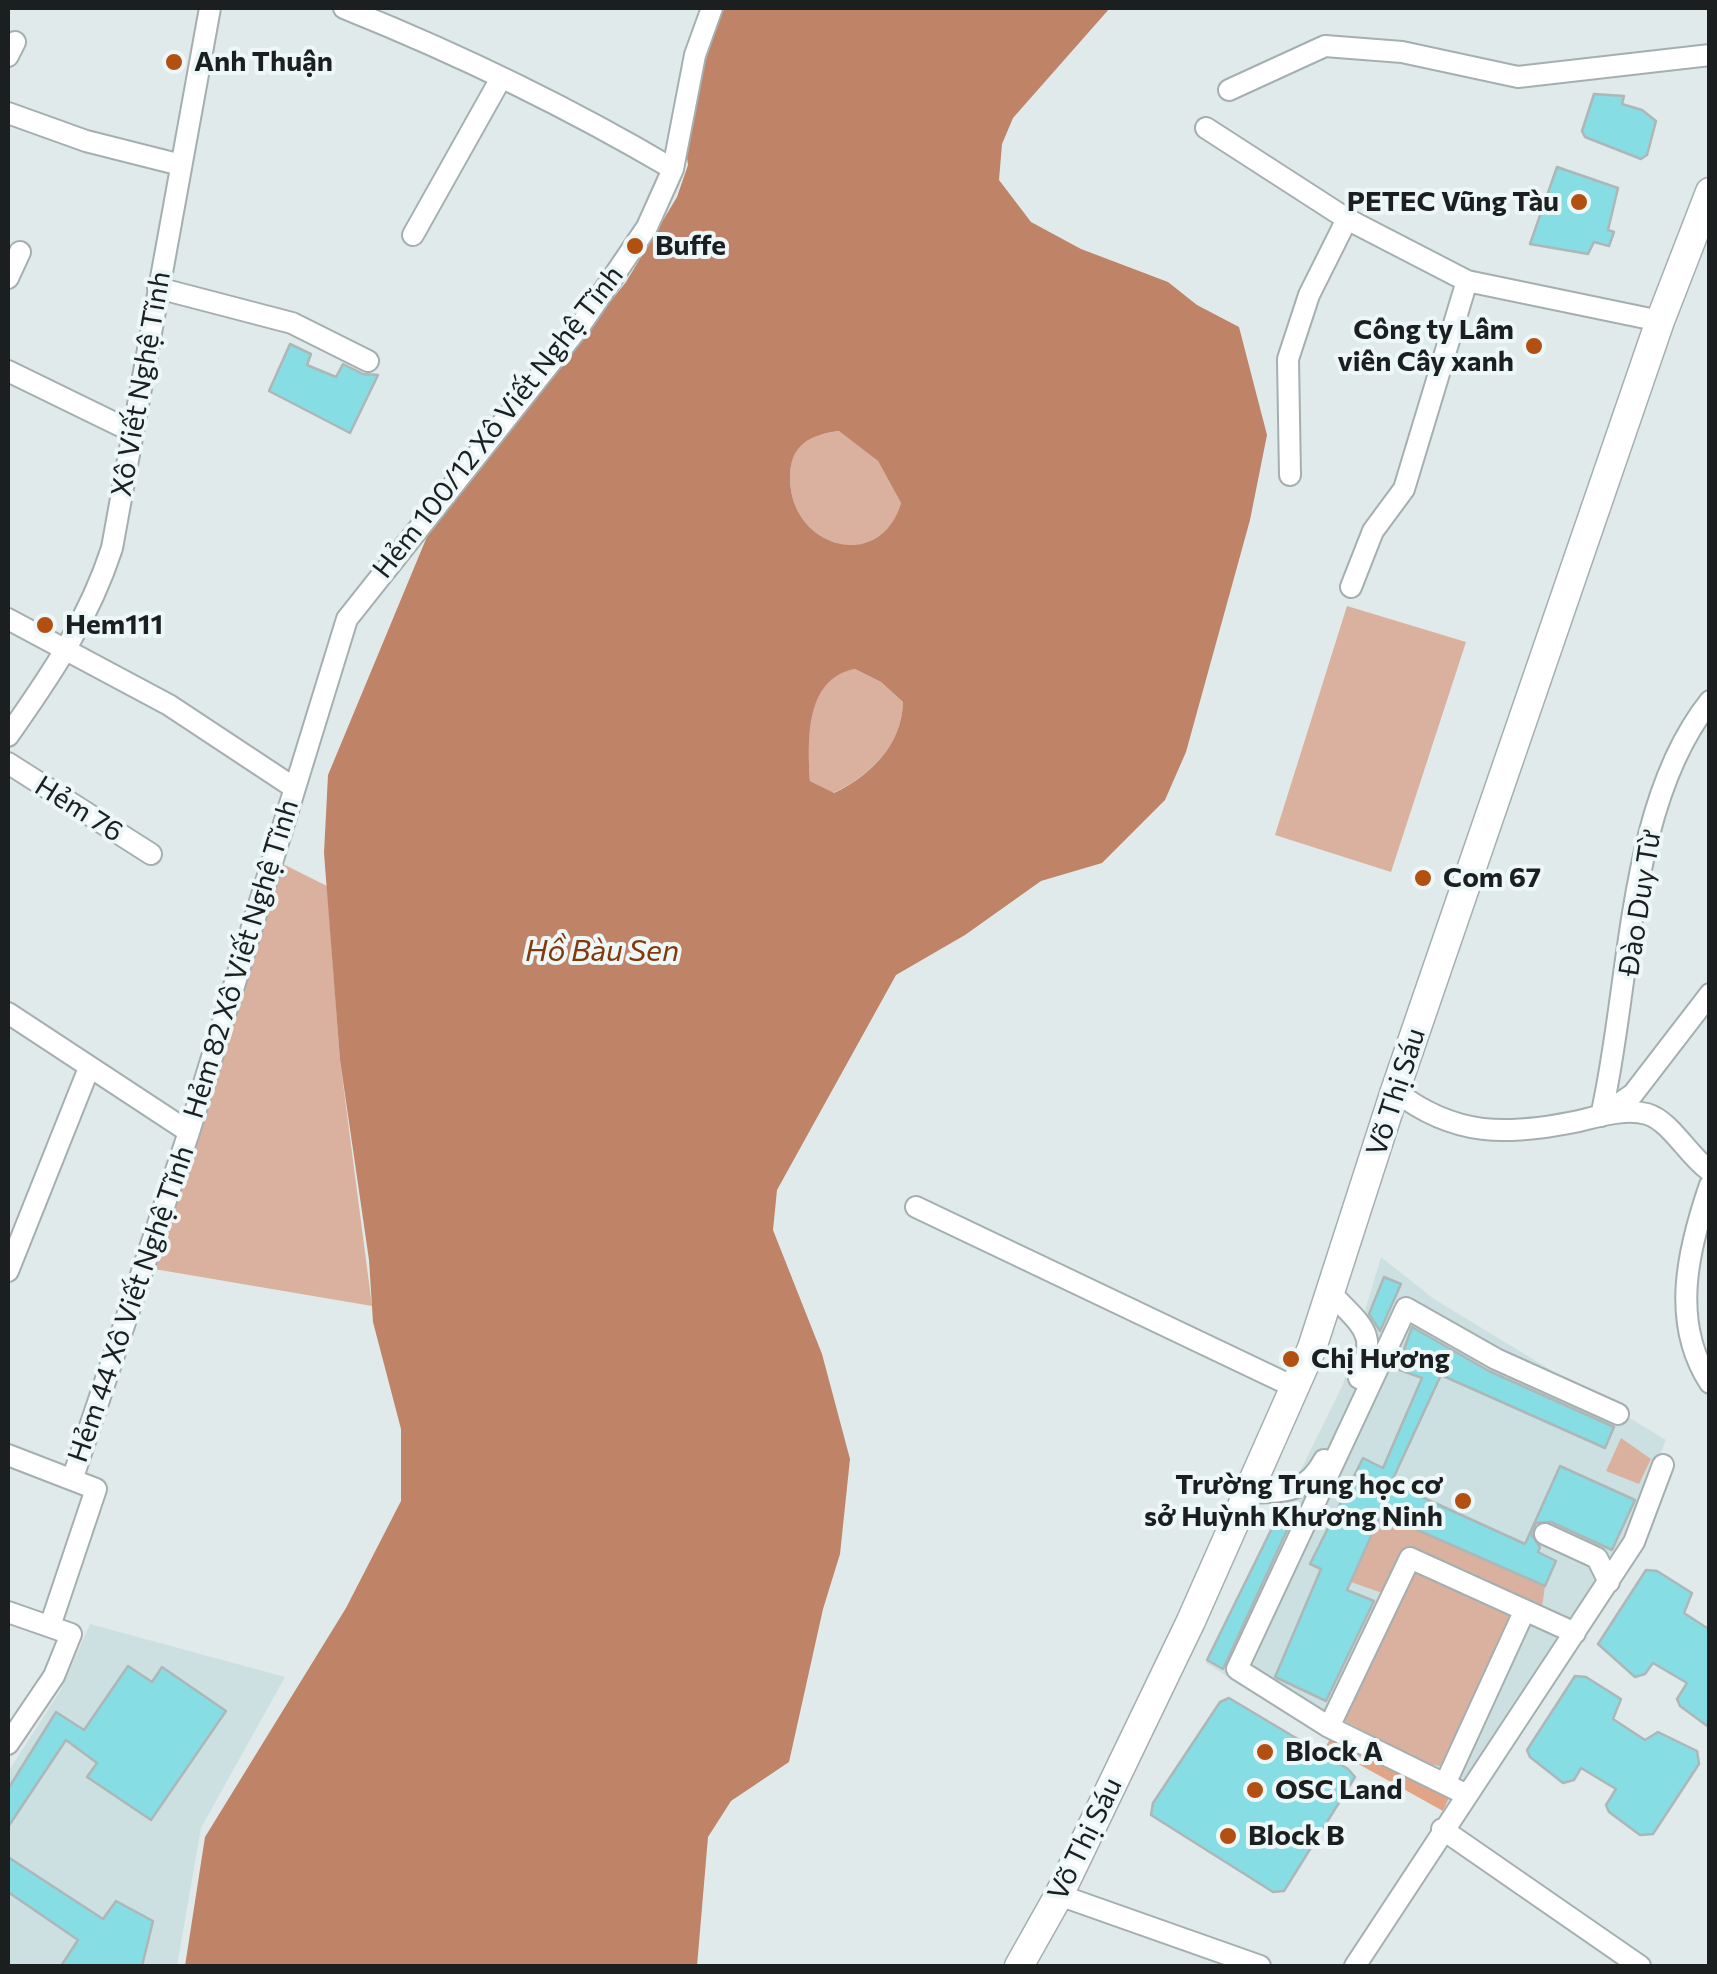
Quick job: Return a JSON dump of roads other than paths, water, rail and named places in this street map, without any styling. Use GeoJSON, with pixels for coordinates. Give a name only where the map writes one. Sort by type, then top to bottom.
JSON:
{"type":"FeatureCollection","features":[{"type":"Feature","properties":{"kind":"main road","name":"Võ Thị Sáu"},"geometry":{"type":"LineString","coordinates":[[1019,1966],[1059,1894],[1251,1493],[1296,1388],[1660,321],[1710,192]]}},
{"type":"Feature","properties":{"kind":"street","name":"Xô Viết Nghệ Tĩnh"},"geometry":{"type":"LineString","coordinates":[[8,736],[68,652],[97,595],[112,548],[210,8]]}},
{"type":"Feature","properties":{"kind":"street"},"geometry":{"type":"LineString","coordinates":[[344,8],[434,44],[500,80],[581,115],[673,169]]}},
{"type":"Feature","properties":{"kind":"street","name":"Hẻm 100/12 Xô Viết Nghệ Tĩnh"},"geometry":{"type":"LineString","coordinates":[[347,620],[582,323],[647,227],[673,169],[694,55],[712,8]]}},
{"type":"Feature","properties":{"kind":"street"},"geometry":{"type":"LineString","coordinates":[[1229,90],[1325,46],[1402,52],[1518,77],[1710,55]]}},
{"type":"Feature","properties":{"kind":"street"},"geometry":{"type":"LineString","coordinates":[[413,234],[500,80]]}},
{"type":"Feature","properties":{"kind":"street"},"geometry":{"type":"LineString","coordinates":[[8,113],[86,141],[181,166]]}},
{"type":"Feature","properties":{"kind":"street"},"geometry":{"type":"LineString","coordinates":[[1206,128],[1347,219],[1467,281],[1660,321]]}},
{"type":"Feature","properties":{"kind":"street"},"geometry":{"type":"LineString","coordinates":[[1290,475],[1288,359],[1309,295],[1347,219]]}},
{"type":"Feature","properties":{"kind":"street"},"geometry":{"type":"LineString","coordinates":[[8,278],[20,252]]}},
{"type":"Feature","properties":{"kind":"street"},"geometry":{"type":"LineString","coordinates":[[1350,588],[1373,532],[1404,489],[1467,281]]}},
{"type":"Feature","properties":{"kind":"street"},"geometry":{"type":"LineString","coordinates":[[158,288],[292,323],[368,361]]}},
{"type":"Feature","properties":{"kind":"street"},"geometry":{"type":"LineString","coordinates":[[8,370],[133,432]]}},
{"type":"Feature","properties":{"kind":"street","name":"Hẻm 82 Xô Viết Nghệ Tĩnh"},"geometry":{"type":"LineString","coordinates":[[8,619],[169,705],[293,787]]}},
{"type":"Feature","properties":{"kind":"street","name":"Hẻm 82 Xô Viết Nghệ Tĩnh"},"geometry":{"type":"LineString","coordinates":[[189,1132],[347,620]]}},
{"type":"Feature","properties":{"kind":"street","name":"Đào Duy Từ"},"geometry":{"type":"LineString","coordinates":[[1602,1116],[1616,1055],[1646,843],[1675,759],[1710,701]]}},
{"type":"Feature","properties":{"kind":"street","name":"Hẻm 76"},"geometry":{"type":"LineString","coordinates":[[8,763],[152,854]]}},
{"type":"Feature","properties":{"kind":"street"},"geometry":{"type":"LineString","coordinates":[[1602,1116],[1633,1094],[1710,994]]}},
{"type":"Feature","properties":{"kind":"street"},"geometry":{"type":"LineString","coordinates":[[8,1013],[189,1132]]}},
{"type":"Feature","properties":{"kind":"street"},"geometry":{"type":"LineString","coordinates":[[8,1271],[89,1068]]}},
{"type":"Feature","properties":{"kind":"street"},"geometry":{"type":"LineString","coordinates":[[1395,1090],[1428,1116],[1471,1128],[1537,1128],[1632,1111],[1653,1115],[1710,1171]]}},
{"type":"Feature","properties":{"kind":"street","name":"Hẻm 44 Xô Viết Nghệ Tĩnh"},"geometry":{"type":"LineString","coordinates":[[74,1477],[189,1132]]}},
{"type":"Feature","properties":{"kind":"street"},"geometry":{"type":"LineString","coordinates":[[1710,1185],[1684,1271],[1693,1342],[1710,1383]]}},
{"type":"Feature","properties":{"kind":"street"},"geometry":{"type":"LineString","coordinates":[[916,1207],[1296,1388]]}},
{"type":"Feature","properties":{"kind":"street"},"geometry":{"type":"LineString","coordinates":[[1251,1493],[1296,1491],[1312,1479],[1366,1363],[1370,1347],[1367,1333],[1331,1293]]}},
{"type":"Feature","properties":{"kind":"street"},"geometry":{"type":"LineString","coordinates":[[1465,1794],[1331,1725],[1236,1669],[1406,1308],[1496,1359],[1618,1414]]}},
{"type":"Feature","properties":{"kind":"street","name":"Hẻm 44 Xô Viết Nghệ Tĩnh"},"geometry":{"type":"LineString","coordinates":[[8,1455],[74,1477],[96,1489],[50,1626]]}},
{"type":"Feature","properties":{"kind":"street"},"geometry":{"type":"LineString","coordinates":[[1356,1966],[1465,1794],[1610,1582],[1634,1542],[1663,1465]]}},
{"type":"Feature","properties":{"kind":"street"},"geometry":{"type":"LineString","coordinates":[[1546,1534],[1597,1558],[1610,1582]]}},
{"type":"Feature","properties":{"kind":"street"},"geometry":{"type":"LineString","coordinates":[[1331,1725],[1410,1558],[1574,1632]]}},
{"type":"Feature","properties":{"kind":"street"},"geometry":{"type":"LineString","coordinates":[[8,1612],[71,1634],[54,1676],[8,1744]]}},
{"type":"Feature","properties":{"kind":"street"},"geometry":{"type":"LineString","coordinates":[[1445,1784],[1524,1612]]}},
{"type":"Feature","properties":{"kind":"street"},"geometry":{"type":"LineString","coordinates":[[1442,1829],[1640,1966]]}},
{"type":"Feature","properties":{"kind":"street"},"geometry":{"type":"LineString","coordinates":[[1059,1894],[1260,1966]]}},
{"type":"Feature","properties":{"kind":"water","name":"Hồ Bàu Sen"},"geometry":{"type":"Polygon","coordinates":[[[723,8],[1110,8],[1013,118],[1002,144],[999,180],[1031,222],[1081,249],[1168,282],[1197,305],[1239,327],[1267,435],[1250,520],[1186,752],[1165,800],[1102,863],[1041,881],[965,935],[896,975],[777,1190],[773,1230],[822,1354],[850,1459],[840,1554],[823,1609],[789,1762],[731,1801],[708,1837],[697,1966],[185,1966],[205,1837],[346,1608],[401,1501],[401,1429],[373,1322],[369,1260],[340,1060],[324,853],[328,775],[431,527],[626,282],[677,197],[688,165],[683,129],[723,8]],[[839,431],[819,435],[803,444],[793,457],[790,478],[794,502],[804,521],[820,535],[838,543],[857,545],[875,539],[890,525],[901,503],[878,461],[839,431]],[[855,669],[826,685],[818,698],[810,731],[810,781],[834,793],[860,778],[882,757],[901,718],[903,702],[881,682],[855,669]]]}},
{"type":"Feature","properties":{"kind":"place","name":"Anh Thuận"},"geometry":{"type":"Point","coordinates":[174,62]}},
{"type":"Feature","properties":{"kind":"place","name":"PETEC Vũng Tàu"},"geometry":{"type":"Point","coordinates":[1579,202]}},
{"type":"Feature","properties":{"kind":"place","name":"Buffe"},"geometry":{"type":"Point","coordinates":[635,246]}},
{"type":"Feature","properties":{"kind":"place","name":"Công ty Lâm viên Cây xanh"},"geometry":{"type":"Point","coordinates":[1534,346]}},
{"type":"Feature","properties":{"kind":"place","name":"Hem111"},"geometry":{"type":"Point","coordinates":[45,625]}},
{"type":"Feature","properties":{"kind":"place","name":"Com 67"},"geometry":{"type":"Point","coordinates":[1423,878]}},
{"type":"Feature","properties":{"kind":"place","name":"Chị Hương"},"geometry":{"type":"Point","coordinates":[1291,1359]}},
{"type":"Feature","properties":{"kind":"place","name":"Trường Trung học cơ sở Huỳnh Khương Ninh"},"geometry":{"type":"Point","coordinates":[1463,1501]}},
{"type":"Feature","properties":{"kind":"place","name":"Block A"},"geometry":{"type":"Point","coordinates":[1265,1752]}},
{"type":"Feature","properties":{"kind":"place","name":"OSC Land"},"geometry":{"type":"Point","coordinates":[1255,1790]}},
{"type":"Feature","properties":{"kind":"place","name":"Block B"},"geometry":{"type":"Point","coordinates":[1228,1836]}}]}
